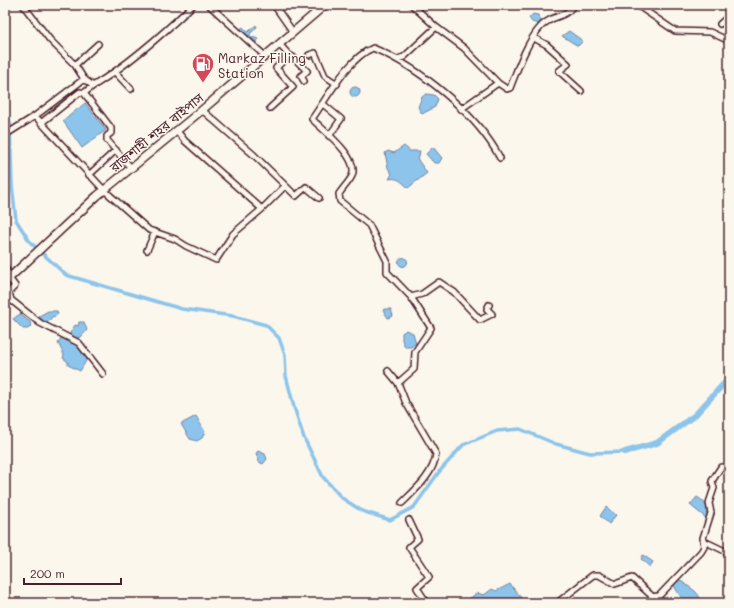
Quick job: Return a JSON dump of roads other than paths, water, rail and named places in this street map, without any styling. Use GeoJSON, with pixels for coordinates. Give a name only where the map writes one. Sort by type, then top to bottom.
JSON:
{"type":"FeatureCollection","features":[{"type":"Feature","properties":{"kind":"highway","name":"রাজশাহী শহর বাইপাস"},"geometry":{"type":"LineString","coordinates":[[8,279],[104,190],[177,131],[325,5]]}},
{"type":"Feature","properties":{"kind":"street"},"geometry":{"type":"LineString","coordinates":[[23,5],[50,40],[75,65],[84,79],[93,86]]}},
{"type":"Feature","properties":{"kind":"street"},"geometry":{"type":"LineString","coordinates":[[41,123],[80,92],[84,93],[114,72],[193,5]]}},
{"type":"Feature","properties":{"kind":"street"},"geometry":{"type":"LineString","coordinates":[[209,5],[265,56]]}},
{"type":"Feature","properties":{"kind":"street"},"geometry":{"type":"LineString","coordinates":[[274,5],[293,32]]}},
{"type":"Feature","properties":{"kind":"street"},"geometry":{"type":"LineString","coordinates":[[412,5],[436,27],[464,48],[498,83],[507,89],[510,88],[522,57],[534,38],[548,21],[562,17],[574,5]]}},
{"type":"Feature","properties":{"kind":"street"},"geometry":{"type":"LineString","coordinates":[[637,5],[675,32],[710,32],[729,41]]}},
{"type":"Feature","properties":{"kind":"street"},"geometry":{"type":"LineString","coordinates":[[720,24],[729,16]]}},
{"type":"Feature","properties":{"kind":"street"},"geometry":{"type":"LineString","coordinates":[[397,59],[404,57],[436,27]]}},
{"type":"Feature","properties":{"kind":"street"},"geometry":{"type":"LineString","coordinates":[[534,38],[547,45],[568,64],[559,72],[581,91]]}},
{"type":"Feature","properties":{"kind":"street"},"geometry":{"type":"LineString","coordinates":[[75,65],[98,44]]}},
{"type":"Feature","properties":{"kind":"street"},"geometry":{"type":"LineString","coordinates":[[279,44],[307,71],[301,76],[304,81]]}},
{"type":"Feature","properties":{"kind":"street"},"geometry":{"type":"LineString","coordinates":[[398,383],[414,369],[415,352],[431,328],[411,297],[387,272],[387,261],[368,225],[340,201],[339,194],[353,175],[352,164],[349,156],[312,119],[350,66],[364,51],[374,48],[397,59],[440,89],[491,141],[500,158]]}},
{"type":"Feature","properties":{"kind":"street"},"geometry":{"type":"LineString","coordinates":[[309,55],[315,52],[325,76],[337,84]]}},
{"type":"Feature","properties":{"kind":"street"},"geometry":{"type":"LineString","coordinates":[[270,108],[293,87],[276,68],[289,55]]}},
{"type":"Feature","properties":{"kind":"street"},"geometry":{"type":"LineString","coordinates":[[114,72],[131,90]]}},
{"type":"Feature","properties":{"kind":"street"},"geometry":{"type":"LineString","coordinates":[[5,135],[35,116],[84,79]]}},
{"type":"Feature","properties":{"kind":"street"},"geometry":{"type":"LineString","coordinates":[[461,110],[498,83]]}},
{"type":"Feature","properties":{"kind":"street"},"geometry":{"type":"LineString","coordinates":[[84,93],[111,128],[111,133],[106,138],[131,168]]}},
{"type":"Feature","properties":{"kind":"street"},"geometry":{"type":"LineString","coordinates":[[323,104],[341,119],[329,136]]}},
{"type":"Feature","properties":{"kind":"street"},"geometry":{"type":"LineString","coordinates":[[202,110],[254,155],[296,196],[306,187],[318,198]]}},
{"type":"Feature","properties":{"kind":"street"},"geometry":{"type":"LineString","coordinates":[[35,116],[104,190],[149,230],[175,239],[186,246],[216,260],[222,248],[233,234],[262,209],[285,186]]}},
{"type":"Feature","properties":{"kind":"street"},"geometry":{"type":"LineString","coordinates":[[177,131],[185,141],[262,209]]}},
{"type":"Feature","properties":{"kind":"street"},"geometry":{"type":"LineString","coordinates":[[89,174],[116,150]]}},
{"type":"Feature","properties":{"kind":"street"},"geometry":{"type":"LineString","coordinates":[[148,250],[155,232]]}},
{"type":"Feature","properties":{"kind":"street"},"geometry":{"type":"LineString","coordinates":[[5,267],[8,279],[15,286],[9,292],[11,300],[40,323],[79,343],[103,374]]}},
{"type":"Feature","properties":{"kind":"street"},"geometry":{"type":"LineString","coordinates":[[411,297],[422,294],[439,282],[454,292],[480,320],[492,314],[487,309],[489,305]]}},
{"type":"Feature","properties":{"kind":"street"},"geometry":{"type":"LineString","coordinates":[[388,371],[398,383],[406,403],[436,454],[435,461],[429,472],[416,490],[402,503]]}},
{"type":"Feature","properties":{"kind":"street"},"geometry":{"type":"LineString","coordinates":[[557,603],[593,575],[599,575],[615,584],[632,578],[653,597],[666,589],[701,552],[710,513],[709,503],[714,488],[712,481],[721,467],[729,468]]}},
{"type":"Feature","properties":{"kind":"street"},"geometry":{"type":"LineString","coordinates":[[409,520],[418,539],[409,547],[429,577],[417,588],[427,603]]}},
{"type":"Feature","properties":{"kind":"street"},"geometry":{"type":"LineString","coordinates":[[704,541],[729,553]]}},
{"type":"Feature","properties":{"kind":"street"},"geometry":{"type":"LineString","coordinates":[[656,596],[656,599],[660,603]]}},
{"type":"Feature","properties":{"kind":"water"},"geometry":{"type":"Polygon","coordinates":[[[533,14],[538,15],[541,21],[538,24],[532,22],[529,18],[533,14]]]}},
{"type":"Feature","properties":{"kind":"water"},"geometry":{"type":"Polygon","coordinates":[[[256,25],[257,27],[250,34],[250,36],[258,39],[256,42],[240,29],[243,27],[248,32],[256,25]]]}},
{"type":"Feature","properties":{"kind":"water"},"geometry":{"type":"Polygon","coordinates":[[[569,31],[583,41],[578,46],[562,36],[569,31]]]}},
{"type":"Feature","properties":{"kind":"water"},"geometry":{"type":"Polygon","coordinates":[[[353,87],[357,87],[359,88],[359,96],[353,97],[350,94],[350,90],[353,87]]]}},
{"type":"Feature","properties":{"kind":"water"},"geometry":{"type":"Polygon","coordinates":[[[426,94],[434,95],[438,99],[435,107],[422,114],[418,107],[422,97],[426,94]]]}},
{"type":"Feature","properties":{"kind":"water"},"geometry":{"type":"Polygon","coordinates":[[[85,103],[106,130],[82,148],[63,121],[85,103]]]}},
{"type":"Feature","properties":{"kind":"water"},"geometry":{"type":"Polygon","coordinates":[[[404,146],[410,151],[420,151],[418,160],[427,173],[408,188],[397,179],[389,179],[392,174],[388,168],[385,153],[388,151],[394,153],[404,146]]]}},
{"type":"Feature","properties":{"kind":"water"},"geometry":{"type":"Polygon","coordinates":[[[433,147],[442,158],[439,163],[434,163],[426,154],[433,147]]]}},
{"type":"Feature","properties":{"kind":"water"},"geometry":{"type":"Polygon","coordinates":[[[401,258],[405,258],[407,262],[405,266],[401,266],[399,264],[399,260],[401,258]]]}},
{"type":"Feature","properties":{"kind":"water"},"geometry":{"type":"Polygon","coordinates":[[[391,309],[393,316],[388,318],[383,310],[391,309]]]}},
{"type":"Feature","properties":{"kind":"water"},"geometry":{"type":"Polygon","coordinates":[[[48,311],[57,311],[58,314],[55,317],[53,316],[48,322],[44,323],[42,319],[38,319],[39,316],[48,311]]]}},
{"type":"Feature","properties":{"kind":"water"},"geometry":{"type":"Polygon","coordinates":[[[20,314],[30,322],[31,326],[28,329],[23,329],[13,319],[20,314]]]}},
{"type":"Feature","properties":{"kind":"water"},"geometry":{"type":"Polygon","coordinates":[[[79,322],[84,322],[87,330],[81,337],[76,338],[70,333],[75,325],[78,326],[79,322]]]}},
{"type":"Feature","properties":{"kind":"water"},"geometry":{"type":"Polygon","coordinates":[[[406,330],[413,333],[416,343],[411,347],[405,347],[402,340],[402,333],[406,330]]]}},
{"type":"Feature","properties":{"kind":"water"},"geometry":{"type":"Polygon","coordinates":[[[61,338],[77,345],[83,351],[87,359],[80,371],[68,365],[68,362],[63,358],[64,355],[58,343],[61,338]]]}},
{"type":"Feature","properties":{"kind":"water"},"geometry":{"type":"Polygon","coordinates":[[[196,416],[205,432],[202,438],[197,441],[190,439],[181,424],[196,416]]]}},
{"type":"Feature","properties":{"kind":"water"},"geometry":{"type":"Polygon","coordinates":[[[258,451],[265,454],[267,459],[263,464],[259,462],[256,453],[258,451]]]}},
{"type":"Feature","properties":{"kind":"water"},"geometry":{"type":"Polygon","coordinates":[[[697,497],[703,501],[707,508],[706,518],[690,505],[697,497]]]}},
{"type":"Feature","properties":{"kind":"water"},"geometry":{"type":"Polygon","coordinates":[[[606,507],[616,515],[609,524],[600,516],[606,507]]]}},
{"type":"Feature","properties":{"kind":"water"},"geometry":{"type":"Polygon","coordinates":[[[643,555],[653,562],[650,567],[641,559],[643,555]]]}},
{"type":"Feature","properties":{"kind":"water"},"geometry":{"type":"Polygon","coordinates":[[[678,579],[695,591],[704,603],[688,603],[680,596],[673,584],[678,579]]]}},
{"type":"Feature","properties":{"kind":"water"},"geometry":{"type":"Polygon","coordinates":[[[510,584],[522,599],[515,603],[471,603],[469,599],[477,593],[484,595],[492,589],[496,591],[510,584]]]}},
{"type":"Feature","properties":{"kind":"waterway"},"geometry":{"type":"LineString","coordinates":[[5,107],[10,123],[12,185],[16,220],[30,242],[66,275],[182,309],[233,316],[266,325],[279,338],[285,355],[286,376],[294,407],[304,438],[323,477],[342,498],[362,511],[390,520],[414,507],[439,472],[463,445],[497,431],[520,429],[556,444],[590,453],[625,452]]}},
{"type":"Feature","properties":{"kind":"waterway"},"geometry":{"type":"LineString","coordinates":[[625,452],[657,443],[695,415],[729,378]]}},
{"type":"Feature","properties":{"kind":"place","name":"Markaz Filling Station"},"geometry":{"type":"Point","coordinates":[203,84]}}]}
